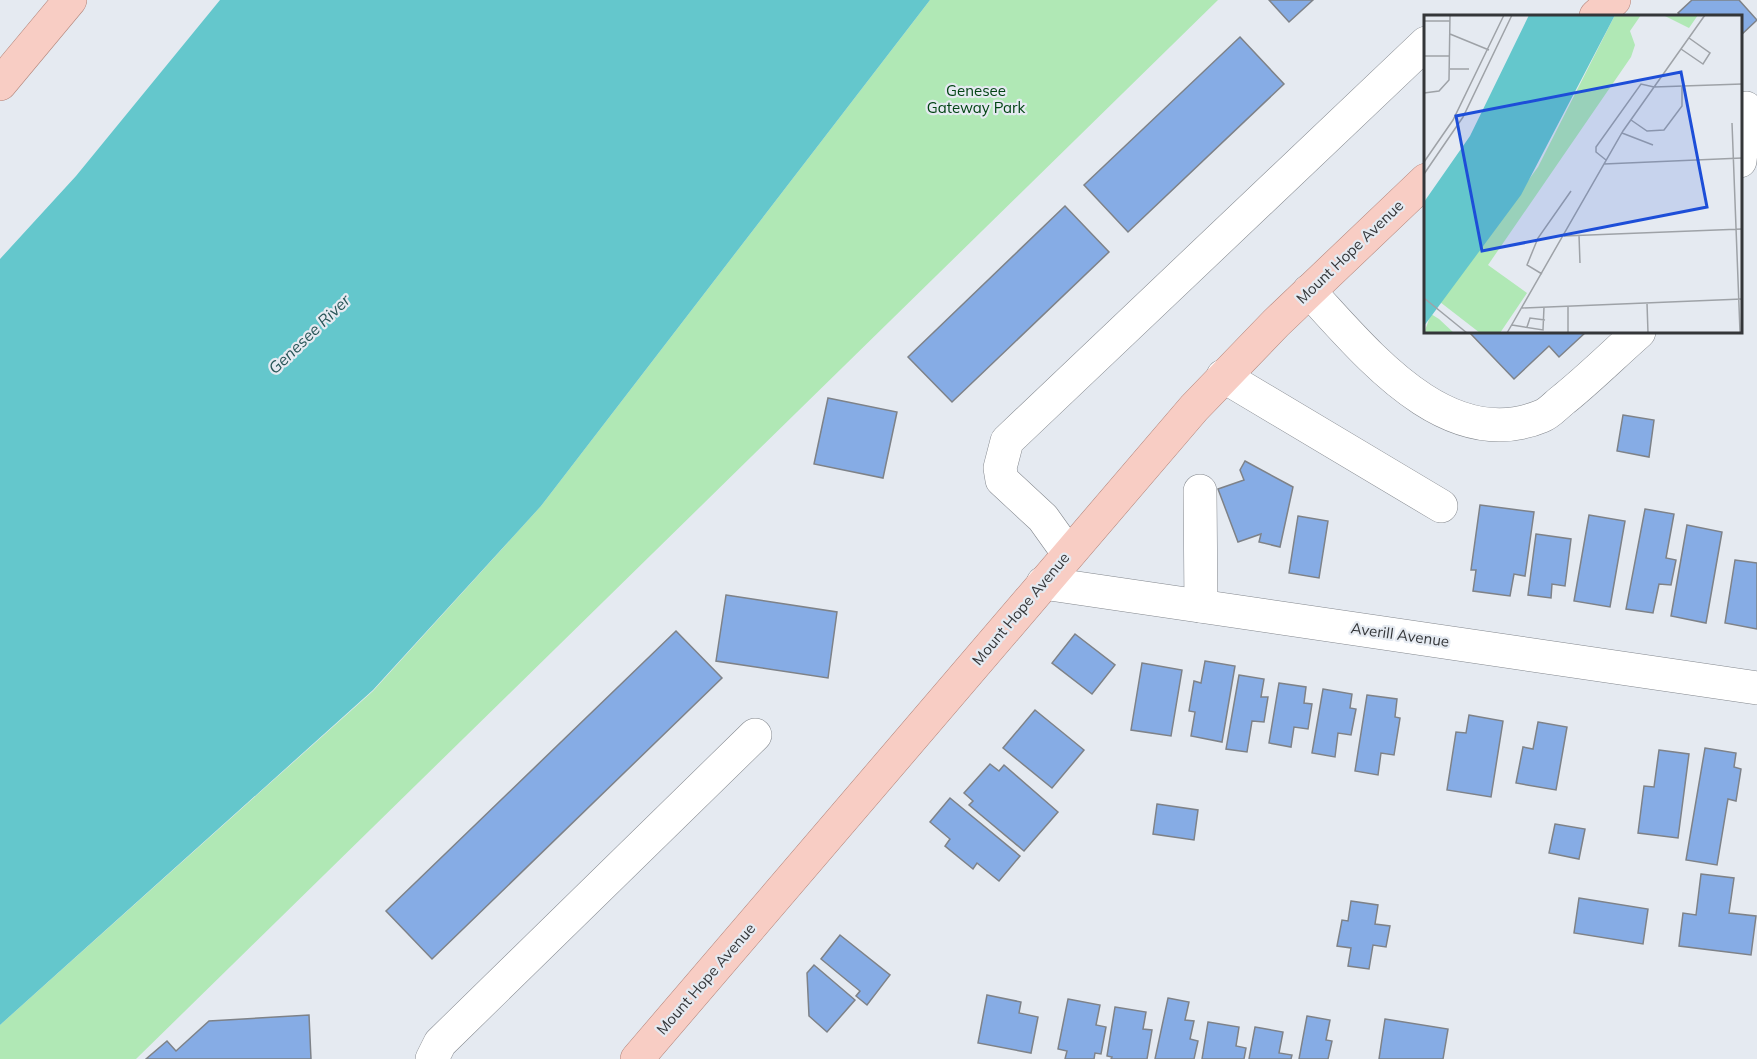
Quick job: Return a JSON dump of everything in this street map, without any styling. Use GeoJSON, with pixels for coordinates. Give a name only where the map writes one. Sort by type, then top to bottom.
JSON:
{"type":"FeatureCollection","features":[{"type":"Feature","properties":{"kind":"main road"},"geometry":{"type":"LineString","coordinates":[[0,84],[70,0]]}},
{"type":"Feature","properties":{"kind":"main road"},"geometry":{"type":"LineString","coordinates":[[1597,15],[1614,0]]}},
{"type":"Feature","properties":{"kind":"main road","name":"Mount Hope Avenue"},"geometry":{"type":"LineString","coordinates":[[637,1059],[1068,553],[1224,376],[1424,181]]}},
{"type":"Feature","properties":{"kind":"street"},"geometry":{"type":"LineString","coordinates":[[1068,553],[1043,519],[1002,480],[1000,468],[1007,441],[1424,44]]}},
{"type":"Feature","properties":{"kind":"street"},"geometry":{"type":"LineString","coordinates":[[1742,148],[1748,109]]}},
{"type":"Feature","properties":{"kind":"street"},"geometry":{"type":"LineString","coordinates":[[1309,291],[1370,357],[1418,397],[1459,418],[1504,427],[1544,416],[1637,333]]}},
{"type":"Feature","properties":{"kind":"street"},"geometry":{"type":"LineString","coordinates":[[1224,376],[1441,506]]}},
{"type":"Feature","properties":{"kind":"street"},"geometry":{"type":"LineString","coordinates":[[1200,490],[1201,606]]}},
{"type":"Feature","properties":{"kind":"street","name":"Averill Avenue"},"geometry":{"type":"LineString","coordinates":[[1043,583],[1757,688]]}},
{"type":"Feature","properties":{"kind":"street"},"geometry":{"type":"LineString","coordinates":[[432,1059],[440,1043],[755,735]]}},
{"type":"Feature","properties":{"kind":"green space","name":"Genesee Gateway Park"},"geometry":{"type":"Polygon","coordinates":[[[930,0],[1218,0],[136,1059],[0,1059],[0,1025],[373,691],[541,506],[930,0]]]}},
{"type":"Feature","properties":{"kind":"water","name":"Genesee River"},"geometry":{"type":"Polygon","coordinates":[[[220,0],[930,0],[541,506],[373,690],[0,1025],[0,259],[76,176],[220,0]]]}},
{"type":"Feature","properties":{"kind":"building"},"geometry":{"type":"Polygon","coordinates":[[[1269,0],[1313,0],[1289,22],[1269,0]]]}},
{"type":"Feature","properties":{"kind":"building"},"geometry":{"type":"Polygon","coordinates":[[[1692,0],[1739,0],[1757,20],[1742,34],[1742,15],[1681,15],[1678,13],[1692,0]]]}},
{"type":"Feature","properties":{"kind":"building"},"geometry":{"type":"Polygon","coordinates":[[[1240,37],[1284,84],[1128,232],[1084,185],[1240,37]]]}},
{"type":"Feature","properties":{"kind":"building"},"geometry":{"type":"Polygon","coordinates":[[[1065,206],[1109,252],[952,402],[908,357],[1065,206]]]}},
{"type":"Feature","properties":{"kind":"building"},"geometry":{"type":"Polygon","coordinates":[[[1470,333],[1585,333],[1559,357],[1549,346],[1514,379],[1470,333]]]}},
{"type":"Feature","properties":{"kind":"building"},"geometry":{"type":"Polygon","coordinates":[[[828,398],[897,412],[883,478],[814,464],[828,398]]]}},
{"type":"Feature","properties":{"kind":"building"},"geometry":{"type":"Polygon","coordinates":[[[1623,415],[1654,420],[1649,457],[1617,451],[1623,415]]]}},
{"type":"Feature","properties":{"kind":"building"},"geometry":{"type":"Polygon","coordinates":[[[1245,461],[1293,487],[1280,547],[1259,542],[1261,534],[1238,542],[1218,489],[1244,480],[1240,470],[1245,461]]]}},
{"type":"Feature","properties":{"kind":"building"},"geometry":{"type":"Polygon","coordinates":[[[1480,505],[1534,512],[1525,576],[1514,574],[1510,596],[1473,591],[1476,570],[1471,570],[1480,505]]]}},
{"type":"Feature","properties":{"kind":"building"},"geometry":{"type":"Polygon","coordinates":[[[1645,509],[1674,514],[1666,558],[1676,560],[1671,585],[1659,584],[1653,613],[1626,609],[1645,509]]]}},
{"type":"Feature","properties":{"kind":"building"},"geometry":{"type":"Polygon","coordinates":[[[1589,515],[1625,521],[1610,607],[1574,601],[1589,515]]]}},
{"type":"Feature","properties":{"kind":"building"},"geometry":{"type":"Polygon","coordinates":[[[1298,516],[1328,521],[1319,578],[1289,573],[1298,516]]]}},
{"type":"Feature","properties":{"kind":"building"},"geometry":{"type":"Polygon","coordinates":[[[1687,525],[1722,532],[1706,623],[1671,616],[1687,525]]]}},
{"type":"Feature","properties":{"kind":"building"},"geometry":{"type":"Polygon","coordinates":[[[1536,534],[1571,539],[1565,586],[1552,584],[1551,598],[1528,595],[1536,534]]]}},
{"type":"Feature","properties":{"kind":"building"},"geometry":{"type":"Polygon","coordinates":[[[1735,560],[1757,563],[1757,629],[1725,623],[1735,560]]]}},
{"type":"Feature","properties":{"kind":"building"},"geometry":{"type":"Polygon","coordinates":[[[726,595],[837,612],[828,678],[716,661],[726,595]]]}},
{"type":"Feature","properties":{"kind":"building"},"geometry":{"type":"Polygon","coordinates":[[[676,631],[722,678],[432,959],[386,911],[676,631]]]}},
{"type":"Feature","properties":{"kind":"building"},"geometry":{"type":"Polygon","coordinates":[[[1075,634],[1115,665],[1092,694],[1052,663],[1075,634]]]}},
{"type":"Feature","properties":{"kind":"building"},"geometry":{"type":"Polygon","coordinates":[[[1205,661],[1235,666],[1222,742],[1191,736],[1195,712],[1189,711],[1194,681],[1201,683],[1205,661]]]}},
{"type":"Feature","properties":{"kind":"building"},"geometry":{"type":"Polygon","coordinates":[[[1142,663],[1182,670],[1171,736],[1131,730],[1142,663]]]}},
{"type":"Feature","properties":{"kind":"building"},"geometry":{"type":"Polygon","coordinates":[[[1239,675],[1264,679],[1261,697],[1268,697],[1264,722],[1252,721],[1247,752],[1226,749],[1239,675]]]}},
{"type":"Feature","properties":{"kind":"building"},"geometry":{"type":"Polygon","coordinates":[[[1279,683],[1306,687],[1304,703],[1312,704],[1308,729],[1294,727],[1291,747],[1269,743],[1279,683]]]}},
{"type":"Feature","properties":{"kind":"building"},"geometry":{"type":"Polygon","coordinates":[[[1323,689],[1352,694],[1350,708],[1356,709],[1351,735],[1338,733],[1335,757],[1312,753],[1323,689]]]}},
{"type":"Feature","properties":{"kind":"building"},"geometry":{"type":"Polygon","coordinates":[[[1367,695],[1397,699],[1395,717],[1400,718],[1394,755],[1381,753],[1378,775],[1355,771],[1367,695]]]}},
{"type":"Feature","properties":{"kind":"building"},"geometry":{"type":"Polygon","coordinates":[[[1035,710],[1084,750],[1052,788],[1003,748],[1035,710]]]}},
{"type":"Feature","properties":{"kind":"building"},"geometry":{"type":"Polygon","coordinates":[[[1469,715],[1503,721],[1491,797],[1447,790],[1456,732],[1466,733],[1469,715]]]}},
{"type":"Feature","properties":{"kind":"building"},"geometry":{"type":"Polygon","coordinates":[[[1538,722],[1567,727],[1556,790],[1516,783],[1523,747],[1533,749],[1538,722]]]}},
{"type":"Feature","properties":{"kind":"building"},"geometry":{"type":"Polygon","coordinates":[[[1705,748],[1736,753],[1734,767],[1741,769],[1736,801],[1728,799],[1717,865],[1686,860],[1705,748]]]}},
{"type":"Feature","properties":{"kind":"building"},"geometry":{"type":"Polygon","coordinates":[[[1659,750],[1689,754],[1678,838],[1638,833],[1644,786],[1654,787],[1659,750]]]}},
{"type":"Feature","properties":{"kind":"building"},"geometry":{"type":"Polygon","coordinates":[[[990,764],[999,771],[1004,765],[1058,812],[1024,851],[969,805],[973,801],[964,793],[990,764]]]}},
{"type":"Feature","properties":{"kind":"building"},"geometry":{"type":"Polygon","coordinates":[[[950,798],[1020,856],[999,881],[977,863],[973,869],[945,846],[950,839],[930,822],[950,798]]]}},
{"type":"Feature","properties":{"kind":"building"},"geometry":{"type":"Polygon","coordinates":[[[1157,804],[1198,810],[1194,840],[1153,834],[1157,804]]]}},
{"type":"Feature","properties":{"kind":"building"},"geometry":{"type":"Polygon","coordinates":[[[1555,824],[1585,829],[1579,859],[1549,853],[1555,824]]]}},
{"type":"Feature","properties":{"kind":"building"},"geometry":{"type":"Polygon","coordinates":[[[1701,874],[1734,878],[1729,913],[1756,916],[1751,955],[1679,946],[1683,913],[1696,915],[1701,874]]]}},
{"type":"Feature","properties":{"kind":"building"},"geometry":{"type":"Polygon","coordinates":[[[1579,898],[1648,909],[1643,944],[1574,933],[1579,898]]]}},
{"type":"Feature","properties":{"kind":"building"},"geometry":{"type":"Polygon","coordinates":[[[1351,901],[1378,905],[1375,924],[1390,926],[1386,947],[1373,945],[1369,969],[1348,966],[1351,948],[1337,946],[1342,920],[1348,921],[1351,901]]]}},
{"type":"Feature","properties":{"kind":"building"},"geometry":{"type":"Polygon","coordinates":[[[840,935],[890,975],[867,1005],[856,996],[860,991],[821,959],[840,935]]]}},
{"type":"Feature","properties":{"kind":"building"},"geometry":{"type":"Polygon","coordinates":[[[814,965],[855,1000],[827,1032],[809,1016],[807,973],[814,965]]]}},
{"type":"Feature","properties":{"kind":"building"},"geometry":{"type":"Polygon","coordinates":[[[987,995],[1021,1002],[1019,1013],[1038,1017],[1031,1053],[978,1043],[987,995]]]}},
{"type":"Feature","properties":{"kind":"building"},"geometry":{"type":"Polygon","coordinates":[[[1168,998],[1189,1002],[1185,1020],[1194,1021],[1190,1039],[1198,1041],[1194,1059],[1155,1059],[1168,998]]]}},
{"type":"Feature","properties":{"kind":"building"},"geometry":{"type":"Polygon","coordinates":[[[1068,999],[1100,1005],[1096,1025],[1106,1027],[1101,1054],[1095,1053],[1094,1059],[1065,1059],[1067,1051],[1058,1049],[1068,999]]]}},
{"type":"Feature","properties":{"kind":"building"},"geometry":{"type":"Polygon","coordinates":[[[1115,1007],[1146,1012],[1143,1029],[1152,1030],[1147,1059],[1111,1059],[1112,1057],[1107,1056],[1115,1007]]]}},
{"type":"Feature","properties":{"kind":"building"},"geometry":{"type":"Polygon","coordinates":[[[309,1015],[311,1059],[146,1059],[167,1041],[176,1051],[209,1021],[309,1015]]]}},
{"type":"Feature","properties":{"kind":"building"},"geometry":{"type":"Polygon","coordinates":[[[1307,1016],[1330,1020],[1326,1040],[1332,1041],[1328,1059],[1299,1059],[1307,1016]]]}},
{"type":"Feature","properties":{"kind":"building"},"geometry":{"type":"Polygon","coordinates":[[[1385,1019],[1448,1029],[1443,1059],[1379,1059],[1385,1019]]]}},
{"type":"Feature","properties":{"kind":"building"},"geometry":{"type":"Polygon","coordinates":[[[1208,1022],[1239,1027],[1236,1046],[1246,1048],[1244,1059],[1202,1059],[1208,1022]]]}},
{"type":"Feature","properties":{"kind":"building"},"geometry":{"type":"Polygon","coordinates":[[[1255,1027],[1283,1032],[1279,1053],[1292,1055],[1291,1059],[1249,1059],[1255,1027]]]}}]}
